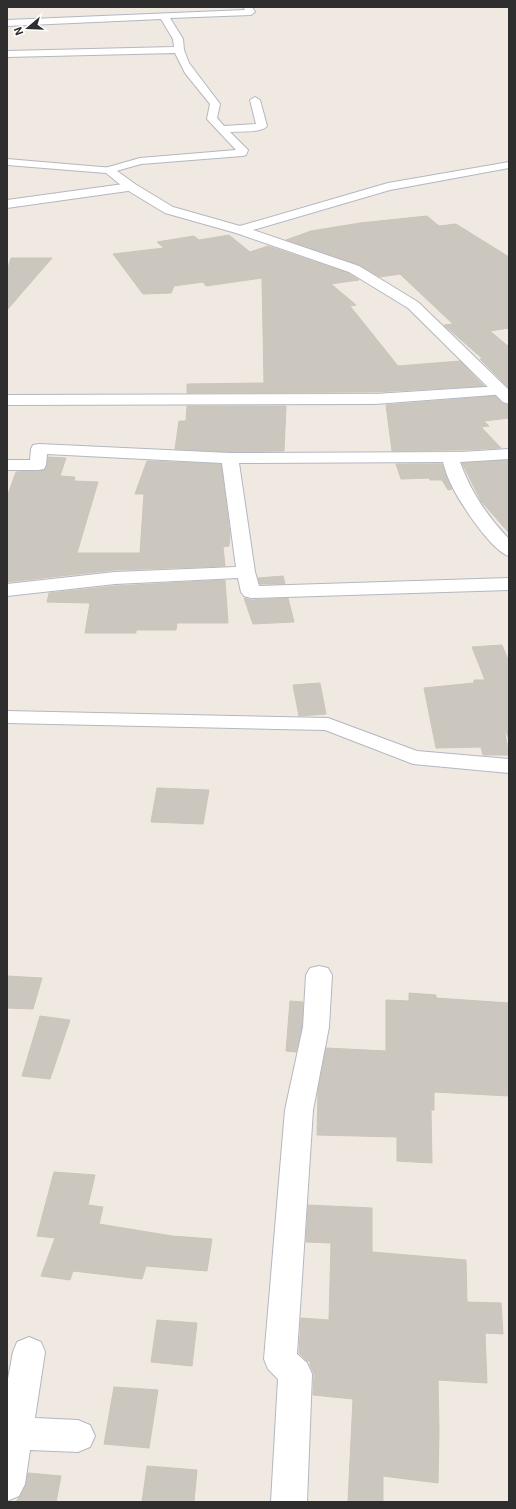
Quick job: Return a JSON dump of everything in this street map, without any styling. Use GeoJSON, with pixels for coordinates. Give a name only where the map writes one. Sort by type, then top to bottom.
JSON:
{"type":"FeatureCollection","features":[{"type":"Feature","properties":{"kind":"street"},"geometry":{"type":"LineString","coordinates":[[7,23],[251,12],[247,7]]}},
{"type":"Feature","properties":{"kind":"street"},"geometry":{"type":"LineString","coordinates":[[7,162],[109,170],[140,161],[242,153],[242,150],[212,119],[215,104],[211,97],[190,73],[179,50],[178,39],[164,16]]}},
{"type":"Feature","properties":{"kind":"street"},"geometry":{"type":"LineString","coordinates":[[7,54],[179,50]]}},
{"type":"Feature","properties":{"kind":"street"},"geometry":{"type":"LineString","coordinates":[[221,129],[261,127],[255,100]]}},
{"type":"Feature","properties":{"kind":"street"},"geometry":{"type":"LineString","coordinates":[[240,230],[388,187],[509,165]]}},
{"type":"Feature","properties":{"kind":"street"},"geometry":{"type":"LineString","coordinates":[[109,170],[130,187],[169,210],[240,230],[354,269],[413,305],[505,395]]}},
{"type":"Feature","properties":{"kind":"street"},"geometry":{"type":"LineString","coordinates":[[7,204],[130,187]]}},
{"type":"Feature","properties":{"kind":"street"},"geometry":{"type":"LineString","coordinates":[[7,400],[375,399],[505,395]]}},
{"type":"Feature","properties":{"kind":"street"},"geometry":{"type":"LineString","coordinates":[[7,465],[38,465],[39,450],[230,458],[450,458],[509,454]]}},
{"type":"Feature","properties":{"kind":"street"},"geometry":{"type":"LineString","coordinates":[[230,458],[246,572],[251,592],[509,584]]}},
{"type":"Feature","properties":{"kind":"street"},"geometry":{"type":"LineString","coordinates":[[450,458],[459,483],[484,523],[509,550]]}},
{"type":"Feature","properties":{"kind":"street"},"geometry":{"type":"LineString","coordinates":[[7,590],[114,578],[246,572]]}},
{"type":"Feature","properties":{"kind":"street"},"geometry":{"type":"LineString","coordinates":[[7,717],[328,724],[413,758],[509,766]]}},
{"type":"Feature","properties":{"kind":"street"},"geometry":{"type":"LineString","coordinates":[[289,1502],[295,1374],[280,1359],[299,1110],[316,1027],[319,975]]}},
{"type":"Feature","properties":{"kind":"street"},"geometry":{"type":"LineString","coordinates":[[7,1484],[13,1418],[29,1352]]}},
{"type":"Feature","properties":{"kind":"street"},"geometry":{"type":"LineString","coordinates":[[13,1418],[78,1436]]}},
{"type":"Feature","properties":{"kind":"building"},"geometry":{"type":"Polygon","coordinates":[[[427,216],[439,226],[456,224],[509,257],[509,328],[490,331],[509,347],[509,388],[480,359],[483,359],[444,325],[453,324],[400,274],[380,277],[359,265],[286,240],[311,231],[360,223],[427,216]]]}},
{"type":"Feature","properties":{"kind":"building"},"geometry":{"type":"Polygon","coordinates":[[[229,235],[250,252],[268,246],[348,273],[359,280],[331,284],[356,305],[350,306],[398,366],[460,361],[484,386],[375,392],[187,393],[187,384],[264,383],[262,278],[206,286],[203,282],[174,286],[171,293],[143,294],[113,254],[164,248],[157,242],[194,236],[199,240],[229,235]]]}},
{"type":"Feature","properties":{"kind":"building"},"geometry":{"type":"Polygon","coordinates":[[[11,258],[52,258],[7,310],[7,271],[11,258]]]}},
{"type":"Feature","properties":{"kind":"building"},"geometry":{"type":"Polygon","coordinates":[[[495,396],[502,403],[509,405],[509,418],[484,421],[489,426],[481,427],[501,448],[392,451],[386,405],[495,396]]]}},
{"type":"Feature","properties":{"kind":"building"},"geometry":{"type":"Polygon","coordinates":[[[187,406],[286,406],[284,451],[230,452],[175,449],[179,421],[186,421],[187,406]]]}},
{"type":"Feature","properties":{"kind":"building"},"geometry":{"type":"Polygon","coordinates":[[[48,457],[66,458],[60,476],[75,477],[74,481],[98,482],[77,553],[140,553],[144,494],[135,494],[147,461],[221,464],[230,534],[229,546],[223,547],[225,566],[115,570],[7,582],[7,497],[16,472],[44,470],[47,466],[48,457]]]}},
{"type":"Feature","properties":{"kind":"building"},"geometry":{"type":"Polygon","coordinates":[[[509,460],[509,533],[481,501],[462,463],[509,460]]]}},
{"type":"Feature","properties":{"kind":"building"},"geometry":{"type":"Polygon","coordinates":[[[396,464],[442,464],[452,489],[448,490],[442,480],[430,480],[429,478],[401,479],[396,464]]]}},
{"type":"Feature","properties":{"kind":"building"},"geometry":{"type":"Polygon","coordinates":[[[283,576],[285,584],[260,584],[258,578],[283,576]]]}},
{"type":"Feature","properties":{"kind":"building"},"geometry":{"type":"Polygon","coordinates":[[[225,580],[228,623],[177,623],[176,630],[136,630],[136,633],[85,633],[90,603],[47,602],[49,593],[115,586],[225,580]]]}},
{"type":"Feature","properties":{"kind":"building"},"geometry":{"type":"Polygon","coordinates":[[[244,598],[251,600],[288,598],[294,622],[253,624],[244,598]]]}},
{"type":"Feature","properties":{"kind":"building"},"geometry":{"type":"Polygon","coordinates":[[[502,645],[509,662],[509,737],[504,728],[509,755],[483,755],[481,747],[436,748],[424,688],[474,683],[474,680],[485,680],[472,647],[502,645]]]}},
{"type":"Feature","properties":{"kind":"building"},"geometry":{"type":"Polygon","coordinates":[[[320,683],[326,714],[299,716],[293,685],[320,683]]]}},
{"type":"Feature","properties":{"kind":"building"},"geometry":{"type":"Polygon","coordinates":[[[157,788],[209,790],[203,824],[151,822],[157,788]]]}},
{"type":"Feature","properties":{"kind":"building"},"geometry":{"type":"Polygon","coordinates":[[[7,976],[42,978],[33,1009],[7,1008],[7,976]]]}},
{"type":"Feature","properties":{"kind":"building"},"geometry":{"type":"Polygon","coordinates":[[[409,993],[436,995],[436,998],[509,1003],[509,1096],[434,1092],[434,1110],[431,1110],[432,1163],[397,1161],[397,1137],[317,1135],[318,1090],[326,1048],[386,1051],[386,1000],[409,1001],[409,993]]]}},
{"type":"Feature","properties":{"kind":"building"},"geometry":{"type":"Polygon","coordinates":[[[290,1001],[303,1002],[302,1027],[296,1052],[286,1051],[290,1001]]]}},
{"type":"Feature","properties":{"kind":"building"},"geometry":{"type":"Polygon","coordinates":[[[40,1016],[70,1020],[50,1079],[22,1076],[40,1016]]]}},
{"type":"Feature","properties":{"kind":"building"},"geometry":{"type":"Polygon","coordinates":[[[54,1172],[95,1175],[88,1205],[103,1207],[99,1224],[172,1236],[212,1239],[207,1271],[146,1266],[142,1279],[73,1271],[70,1280],[41,1276],[55,1238],[37,1236],[54,1172]]]}},
{"type":"Feature","properties":{"kind":"building"},"geometry":{"type":"Polygon","coordinates":[[[308,1205],[372,1208],[372,1252],[466,1260],[467,1302],[501,1303],[503,1334],[485,1333],[487,1383],[438,1380],[438,1483],[383,1476],[383,1502],[348,1502],[353,1399],[313,1395],[314,1374],[310,1361],[307,1361],[299,1353],[301,1318],[329,1320],[331,1243],[306,1242],[308,1205]]]}},
{"type":"Feature","properties":{"kind":"building"},"geometry":{"type":"Polygon","coordinates":[[[157,1320],[197,1323],[192,1366],[151,1362],[157,1320]]]}},
{"type":"Feature","properties":{"kind":"building"},"geometry":{"type":"Polygon","coordinates":[[[114,1387],[158,1390],[149,1448],[104,1444],[114,1387]]]}},
{"type":"Feature","properties":{"kind":"building"},"geometry":{"type":"Polygon","coordinates":[[[147,1466],[197,1470],[194,1502],[142,1502],[147,1466]]]}},
{"type":"Feature","properties":{"kind":"building"},"geometry":{"type":"Polygon","coordinates":[[[28,1473],[61,1476],[56,1502],[16,1502],[26,1485],[28,1473]]]}}]}
